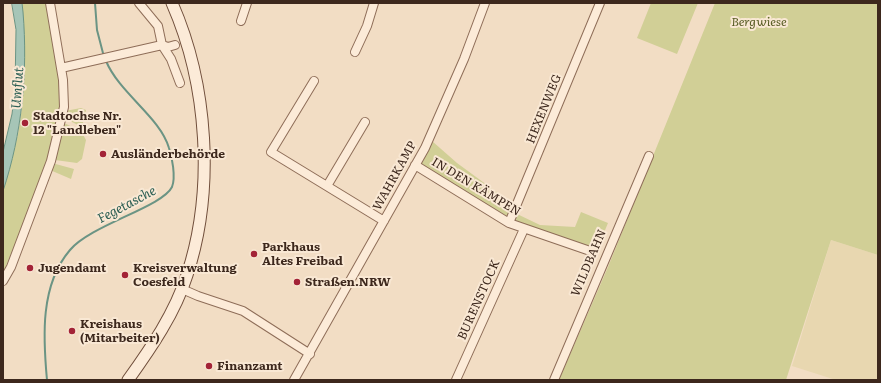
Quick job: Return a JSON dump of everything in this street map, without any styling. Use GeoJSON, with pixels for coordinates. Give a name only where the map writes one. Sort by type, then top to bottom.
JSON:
{"type":"FeatureCollection","features":[{"type":"Feature","properties":{"kind":"street"},"geometry":{"type":"LineString","coordinates":[[3,281],[13,261],[48,169],[56,143],[64,107],[61,68],[50,3]]}},
{"type":"Feature","properties":{"kind":"street"},"geometry":{"type":"LineString","coordinates":[[139,3],[158,26],[162,44],[171,59],[180,83]]}},
{"type":"Feature","properties":{"kind":"street"},"geometry":{"type":"LineString","coordinates":[[128,380],[149,351],[182,289],[192,259],[200,219],[203,173],[201,106],[195,72],[181,25],[172,3]]}},
{"type":"Feature","properties":{"kind":"street"},"geometry":{"type":"LineString","coordinates":[[241,21],[247,3]]}},
{"type":"Feature","properties":{"kind":"street"},"geometry":{"type":"LineString","coordinates":[[355,52],[367,26],[374,3]]}},
{"type":"Feature","properties":{"kind":"street","name":"WAHRKAMP"},"geometry":{"type":"LineString","coordinates":[[294,380],[425,148],[464,59],[485,3]]}},
{"type":"Feature","properties":{"kind":"street","name":"HEXENWEG"},"geometry":{"type":"LineString","coordinates":[[509,223],[600,3]]}},
{"type":"Feature","properties":{"kind":"street"},"geometry":{"type":"LineString","coordinates":[[61,68],[162,44],[168,47],[175,46]]}},
{"type":"Feature","properties":{"kind":"street"},"geometry":{"type":"LineString","coordinates":[[314,81],[271,152],[384,221]]}},
{"type":"Feature","properties":{"kind":"street"},"geometry":{"type":"LineString","coordinates":[[327,186],[365,122]]}},
{"type":"Feature","properties":{"kind":"street","name":"WILDBAHN"},"geometry":{"type":"LineString","coordinates":[[554,380],[649,156]]}},
{"type":"Feature","properties":{"kind":"street","name":"IN DEN KÄMPEN"},"geometry":{"type":"LineString","coordinates":[[415,165],[509,223],[593,252]]}},
{"type":"Feature","properties":{"kind":"street","name":"BURENSTOCK"},"geometry":{"type":"LineString","coordinates":[[456,380],[524,229]]}},
{"type":"Feature","properties":{"kind":"street"},"geometry":{"type":"LineString","coordinates":[[182,289],[243,311],[310,354]]}},
{"type":"Feature","properties":{"kind":"shaded area"},"geometry":{"type":"Polygon","coordinates":[[[831,240],[878,255],[878,380],[836,380],[792,366],[831,240]]]}},
{"type":"Feature","properties":{"kind":"green space"},"geometry":{"type":"Polygon","coordinates":[[[22,3],[49,3],[61,76],[60,113],[46,172],[3,273],[3,191],[18,134],[22,107],[24,29],[22,3]]]}},
{"type":"Feature","properties":{"kind":"green space"},"geometry":{"type":"Polygon","coordinates":[[[651,3],[698,3],[677,54],[637,38],[651,3]]]}},
{"type":"Feature","properties":{"kind":"green space","name":"Bergwiese"},"geometry":{"type":"Polygon","coordinates":[[[715,3],[878,3],[878,255],[831,240],[786,380],[559,380],[608,267],[715,3]]]}},
{"type":"Feature","properties":{"kind":"green space"},"geometry":{"type":"Polygon","coordinates":[[[81,108],[86,110],[82,127],[64,118],[65,111],[81,108]]]}},
{"type":"Feature","properties":{"kind":"green space"},"geometry":{"type":"Polygon","coordinates":[[[64,123],[81,131],[86,140],[82,159],[77,163],[55,160],[64,123]]]}},
{"type":"Feature","properties":{"kind":"green space"},"geometry":{"type":"Polygon","coordinates":[[[432,141],[457,163],[517,207],[515,213],[540,225],[575,227],[581,212],[608,223],[596,252],[527,228],[418,163],[432,141]]]}},
{"type":"Feature","properties":{"kind":"green space"},"geometry":{"type":"Polygon","coordinates":[[[52,163],[74,169],[71,179],[50,170],[52,163]]]}},
{"type":"Feature","properties":{"kind":"water","name":"Umflut"},"geometry":{"type":"Polygon","coordinates":[[[12,3],[22,3],[25,57],[24,80],[15,147],[3,191],[3,152],[12,114],[15,90],[16,30],[12,3]]]}},
{"type":"Feature","properties":{"kind":"waterway","name":"Fegetasche"},"geometry":{"type":"LineString","coordinates":[[95,3],[97,30],[104,57]]}},
{"type":"Feature","properties":{"kind":"waterway","name":"Fegetasche"},"geometry":{"type":"LineString","coordinates":[[47,380],[45,346],[46,312],[48,295],[60,264],[70,250],[80,241],[93,232],[155,202],[166,194],[172,187],[173,183],[174,173],[172,162],[169,148],[164,137],[149,116],[120,84],[106,61]]}},
{"type":"Feature","properties":{"kind":"place","name":"Stadtochse Nr. 12 \"Landleben\""},"geometry":{"type":"Point","coordinates":[25,123]}},
{"type":"Feature","properties":{"kind":"place","name":"Ausländerbehörde"},"geometry":{"type":"Point","coordinates":[103,154]}},
{"type":"Feature","properties":{"kind":"place","name":"Parkhaus Altes Freibad"},"geometry":{"type":"Point","coordinates":[254,254]}},
{"type":"Feature","properties":{"kind":"place","name":"Jugendamt"},"geometry":{"type":"Point","coordinates":[30,268]}},
{"type":"Feature","properties":{"kind":"place","name":"Kreisverwaltung Coesfeld"},"geometry":{"type":"Point","coordinates":[125,275]}},
{"type":"Feature","properties":{"kind":"place","name":"Straßen.NRW"},"geometry":{"type":"Point","coordinates":[297,282]}},
{"type":"Feature","properties":{"kind":"place","name":"Kreishaus (Mitarbeiter)"},"geometry":{"type":"Point","coordinates":[72,331]}},
{"type":"Feature","properties":{"kind":"place","name":"Finanzamt"},"geometry":{"type":"Point","coordinates":[209,366]}}]}
